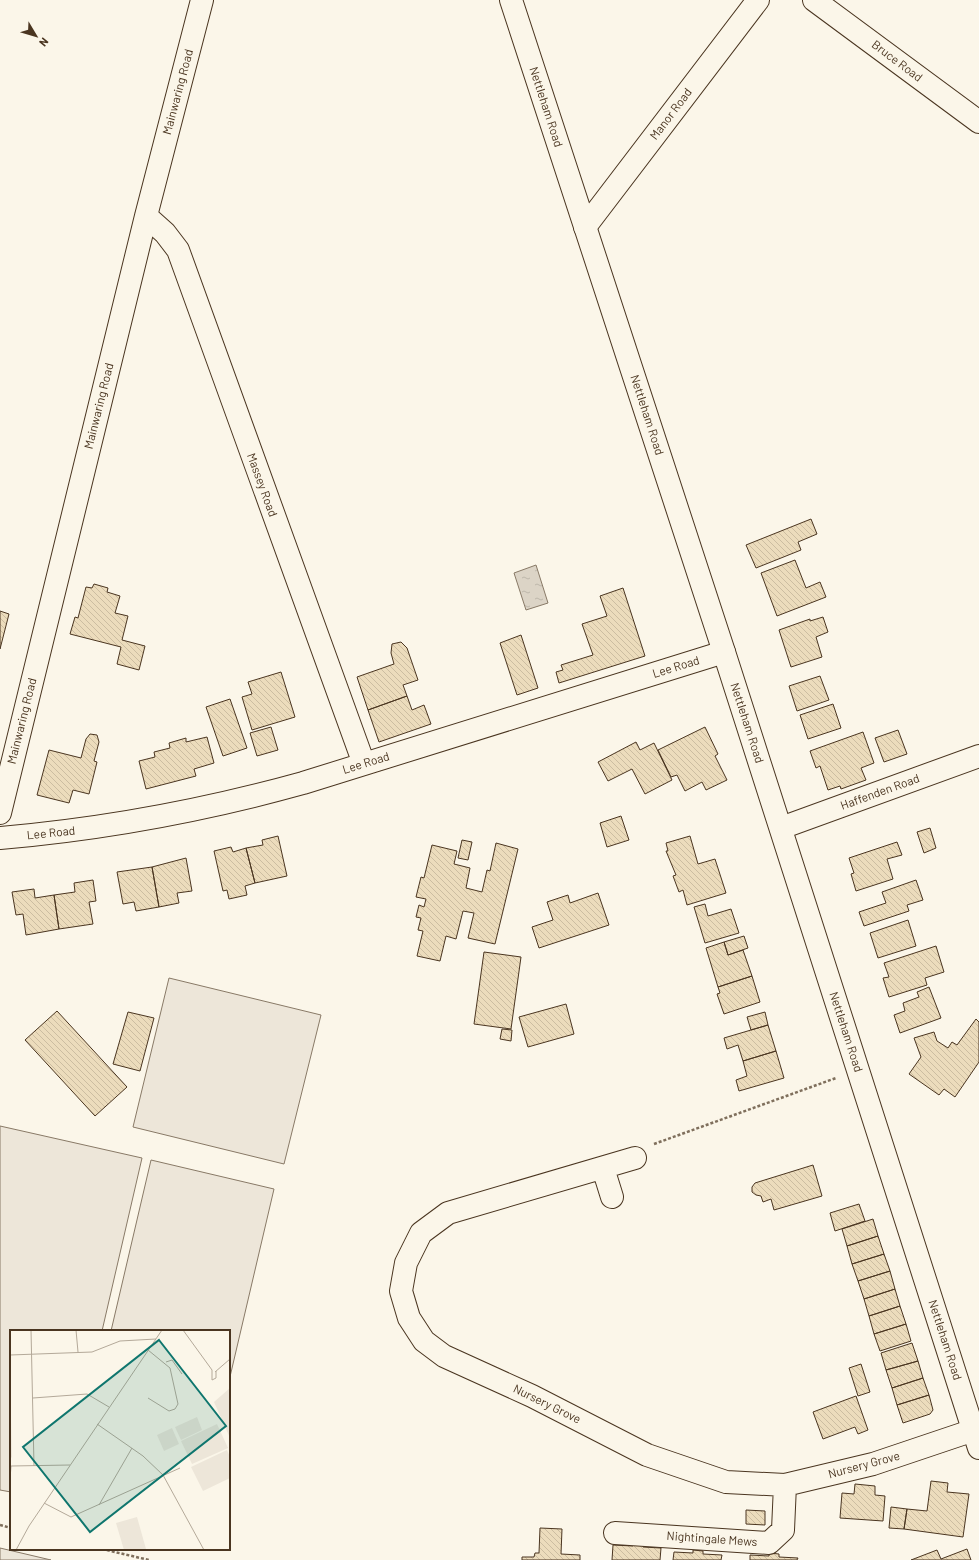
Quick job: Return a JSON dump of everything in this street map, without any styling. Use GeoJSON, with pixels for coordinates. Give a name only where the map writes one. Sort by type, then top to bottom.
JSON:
{"type":"FeatureCollection","features":[{"type":"Feature","properties":{"kind":"street","name":"Mainwaring Road"},"geometry":{"type":"LineString","coordinates":[[0,813],[146,216],[202,0]]}},
{"type":"Feature","properties":{"kind":"street","name":"Nettleham Road"},"geometry":{"type":"LineString","coordinates":[[511,0],[781,828],[976,1439]]}},
{"type":"Feature","properties":{"kind":"street","name":"Manor Road"},"geometry":{"type":"LineString","coordinates":[[585,227],[758,0]]}},
{"type":"Feature","properties":{"kind":"street","name":"Bruce Road"},"geometry":{"type":"LineString","coordinates":[[814,0],[979,122]]}},
{"type":"Feature","properties":{"kind":"street","name":"Massey Road"},"geometry":{"type":"LineString","coordinates":[[146,216],[165,233],[178,250],[364,764]]}},
{"type":"Feature","properties":{"kind":"street","name":"Lee Road"},"geometry":{"type":"LineString","coordinates":[[0,838],[71,831],[178,814],[255,796],[364,764],[724,652]]}},
{"type":"Feature","properties":{"kind":"street","name":"Haffenden Road"},"geometry":{"type":"LineString","coordinates":[[781,828],[979,756]]}},
{"type":"Feature","properties":{"kind":"street","name":"Nursery Grove"},"geometry":{"type":"LineString","coordinates":[[635,1158],[448,1213],[421,1233],[406,1263],[401,1291],[408,1318],[424,1341],[444,1356],[532,1396],[647,1455],[726,1482],[784,1485],[976,1439]]}},
{"type":"Feature","properties":{"kind":"street"},"geometry":{"type":"LineString","coordinates":[[603,1168],[612,1197]]}},
{"type":"Feature","properties":{"kind":"street","name":"Nightingale Mews"},"geometry":{"type":"LineString","coordinates":[[615,1533],[769,1543],[782,1530],[784,1485]]}},
{"type":"Feature","properties":{"kind":"path"},"geometry":{"type":"LineString","coordinates":[[635,1158],[644,1148],[858,1070]]}},
{"type":"Feature","properties":{"kind":"path"},"geometry":{"type":"LineString","coordinates":[[0,1525],[10,1528]]}},
{"type":"Feature","properties":{"kind":"path"},"geometry":{"type":"LineString","coordinates":[[106,1550],[149,1560]]}},
{"type":"Feature","properties":{"kind":"shaded area"},"geometry":{"type":"Polygon","coordinates":[[[169,978],[321,1015],[284,1164],[133,1127],[169,978]]]}},
{"type":"Feature","properties":{"kind":"shaded area"},"geometry":{"type":"Polygon","coordinates":[[[0,1126],[142,1158],[102,1330],[10,1330],[10,1492],[0,1490],[0,1126]]]}},
{"type":"Feature","properties":{"kind":"shaded area"},"geometry":{"type":"Polygon","coordinates":[[[151,1160],[274,1189],[230,1377],[230,1330],[111,1330],[151,1160]]]}},
{"type":"Feature","properties":{"kind":"shaded area"},"geometry":{"type":"Polygon","coordinates":[[[0,1548],[51,1560],[0,1560],[0,1548]]]}},
{"type":"Feature","properties":{"kind":"water"},"geometry":{"type":"Polygon","coordinates":[[[536,565],[548,603],[526,610],[514,573],[536,565]]]}},
{"type":"Feature","properties":{"kind":"building"},"geometry":{"type":"Polygon","coordinates":[[[811,519],[817,534],[798,542],[801,550],[756,568],[746,545],[811,519]]]}},
{"type":"Feature","properties":{"kind":"building"},"geometry":{"type":"Polygon","coordinates":[[[795,560],[806,588],[820,582],[826,597],[777,616],[761,573],[795,560]]]}},
{"type":"Feature","properties":{"kind":"building"},"geometry":{"type":"Polygon","coordinates":[[[94,584],[108,588],[107,592],[120,596],[115,613],[128,616],[122,640],[145,646],[139,670],[117,664],[121,647],[70,634],[75,617],[78,618],[86,587],[92,588],[94,584]]]}},
{"type":"Feature","properties":{"kind":"building"},"geometry":{"type":"Polygon","coordinates":[[[623,588],[645,656],[559,683],[556,672],[563,670],[561,665],[593,655],[582,624],[607,616],[600,596],[623,588]]]}},
{"type":"Feature","properties":{"kind":"building"},"geometry":{"type":"Polygon","coordinates":[[[0,611],[9,614],[0,649],[0,611]]]}},
{"type":"Feature","properties":{"kind":"building"},"geometry":{"type":"Polygon","coordinates":[[[823,617],[828,632],[816,637],[822,657],[791,667],[779,630],[810,619],[810,621],[823,617]]]}},
{"type":"Feature","properties":{"kind":"building"},"geometry":{"type":"Polygon","coordinates":[[[521,635],[538,688],[517,695],[500,643],[521,635]]]}},
{"type":"Feature","properties":{"kind":"building"},"geometry":{"type":"Polygon","coordinates":[[[401,642],[407,648],[418,680],[403,685],[407,696],[368,710],[357,677],[394,664],[391,653],[392,644],[401,642]]]}},
{"type":"Feature","properties":{"kind":"building"},"geometry":{"type":"Polygon","coordinates":[[[281,672],[295,717],[252,730],[242,697],[252,694],[248,682],[281,672]]]}},
{"type":"Feature","properties":{"kind":"building"},"geometry":{"type":"Polygon","coordinates":[[[820,676],[829,700],[797,711],[789,686],[820,676]]]}},
{"type":"Feature","properties":{"kind":"building"},"geometry":{"type":"Polygon","coordinates":[[[407,696],[412,710],[424,705],[431,724],[379,742],[368,710],[407,696]]]}},
{"type":"Feature","properties":{"kind":"building"},"geometry":{"type":"Polygon","coordinates":[[[230,699],[247,748],[223,756],[206,707],[230,699]]]}},
{"type":"Feature","properties":{"kind":"building"},"geometry":{"type":"Polygon","coordinates":[[[833,704],[841,728],[808,739],[800,715],[833,704]]]}},
{"type":"Feature","properties":{"kind":"building"},"geometry":{"type":"Polygon","coordinates":[[[271,727],[278,750],[257,756],[250,733],[271,727]]]}},
{"type":"Feature","properties":{"kind":"building"},"geometry":{"type":"Polygon","coordinates":[[[705,727],[718,754],[715,756],[727,780],[706,790],[702,782],[685,791],[677,775],[671,777],[658,750],[705,727]]]}},
{"type":"Feature","properties":{"kind":"building"},"geometry":{"type":"Polygon","coordinates":[[[898,730],[907,754],[884,762],[875,738],[898,730]]]}},
{"type":"Feature","properties":{"kind":"building"},"geometry":{"type":"Polygon","coordinates":[[[863,732],[874,763],[861,768],[866,780],[841,789],[840,786],[828,790],[820,766],[816,768],[810,751],[863,732]]]}},
{"type":"Feature","properties":{"kind":"building"},"geometry":{"type":"Polygon","coordinates":[[[90,734],[97,735],[99,742],[94,761],[97,762],[89,794],[73,790],[69,803],[37,795],[49,750],[81,758],[86,739],[90,734]]]}},
{"type":"Feature","properties":{"kind":"building"},"geometry":{"type":"Polygon","coordinates":[[[207,737],[214,763],[194,769],[196,776],[146,789],[139,761],[155,757],[154,752],[170,748],[169,743],[186,738],[186,742],[207,737]]]}},
{"type":"Feature","properties":{"kind":"building"},"geometry":{"type":"Polygon","coordinates":[[[636,742],[640,750],[654,743],[672,780],[645,794],[632,769],[608,781],[598,762],[636,742]]]}},
{"type":"Feature","properties":{"kind":"building"},"geometry":{"type":"Polygon","coordinates":[[[621,816],[629,840],[607,847],[600,823],[621,816]]]}},
{"type":"Feature","properties":{"kind":"building"},"geometry":{"type":"Polygon","coordinates":[[[930,828],[936,848],[924,853],[917,832],[930,828]]]}},
{"type":"Feature","properties":{"kind":"building"},"geometry":{"type":"Polygon","coordinates":[[[278,836],[287,876],[255,883],[246,848],[263,845],[262,840],[278,836]]]}},
{"type":"Feature","properties":{"kind":"building"},"geometry":{"type":"Polygon","coordinates":[[[690,836],[698,864],[715,859],[726,893],[687,905],[683,890],[679,892],[673,876],[676,875],[666,851],[668,851],[666,843],[690,836]]]}},
{"type":"Feature","properties":{"kind":"building"},"geometry":{"type":"Polygon","coordinates":[[[462,840],[472,842],[468,860],[458,858],[462,840]]]}},
{"type":"Feature","properties":{"kind":"building"},"geometry":{"type":"Polygon","coordinates":[[[897,842],[902,855],[887,859],[893,879],[856,891],[851,874],[854,873],[849,858],[897,842]]]}},
{"type":"Feature","properties":{"kind":"building"},"geometry":{"type":"Polygon","coordinates":[[[496,843],[518,849],[495,944],[468,938],[474,913],[463,911],[456,939],[446,936],[440,961],[417,956],[423,931],[418,930],[421,918],[416,917],[419,905],[424,907],[426,899],[416,897],[421,877],[424,878],[432,845],[457,851],[454,864],[470,868],[466,888],[482,892],[487,870],[490,871],[496,843]]]}},
{"type":"Feature","properties":{"kind":"building"},"geometry":{"type":"Polygon","coordinates":[[[231,847],[233,852],[246,848],[255,883],[245,886],[247,895],[229,899],[227,890],[223,891],[214,851],[231,847]]]}},
{"type":"Feature","properties":{"kind":"building"},"geometry":{"type":"Polygon","coordinates":[[[186,858],[192,891],[177,893],[179,903],[159,907],[152,867],[186,858]]]}},
{"type":"Feature","properties":{"kind":"building"},"geometry":{"type":"Polygon","coordinates":[[[152,867],[159,907],[136,911],[134,902],[123,904],[117,872],[152,867]]]}},
{"type":"Feature","properties":{"kind":"building"},"geometry":{"type":"Polygon","coordinates":[[[93,880],[96,901],[89,902],[93,924],[59,929],[54,895],[75,892],[74,883],[93,880]]]}},
{"type":"Feature","properties":{"kind":"building"},"geometry":{"type":"Polygon","coordinates":[[[916,880],[923,900],[907,905],[909,911],[864,926],[859,912],[886,903],[882,892],[916,880]]]}},
{"type":"Feature","properties":{"kind":"building"},"geometry":{"type":"Polygon","coordinates":[[[34,889],[35,898],[54,895],[59,929],[26,935],[23,914],[16,915],[12,892],[34,889]]]}},
{"type":"Feature","properties":{"kind":"building"},"geometry":{"type":"Polygon","coordinates":[[[598,893],[609,925],[539,948],[532,927],[553,920],[547,902],[568,895],[570,903],[598,893]]]}},
{"type":"Feature","properties":{"kind":"building"},"geometry":{"type":"Polygon","coordinates":[[[705,904],[708,916],[731,909],[739,933],[705,943],[694,907],[705,904]]]}},
{"type":"Feature","properties":{"kind":"building"},"geometry":{"type":"Polygon","coordinates":[[[908,920],[916,946],[878,958],[870,933],[908,920]]]}},
{"type":"Feature","properties":{"kind":"building"},"geometry":{"type":"Polygon","coordinates":[[[744,936],[748,948],[728,955],[724,942],[744,936]]]}},
{"type":"Feature","properties":{"kind":"building"},"geometry":{"type":"Polygon","coordinates":[[[724,942],[728,955],[743,950],[752,976],[718,987],[706,948],[724,942]]]}},
{"type":"Feature","properties":{"kind":"building"},"geometry":{"type":"Polygon","coordinates":[[[936,946],[944,972],[925,978],[927,985],[889,997],[883,978],[889,977],[884,963],[936,946]]]}},
{"type":"Feature","properties":{"kind":"building"},"geometry":{"type":"Polygon","coordinates":[[[484,952],[521,957],[511,1029],[474,1024],[484,952]]]}},
{"type":"Feature","properties":{"kind":"building"},"geometry":{"type":"Polygon","coordinates":[[[752,976],[760,1002],[724,1014],[717,994],[720,993],[718,987],[752,976]]]}},
{"type":"Feature","properties":{"kind":"building"},"geometry":{"type":"Polygon","coordinates":[[[929,987],[941,1018],[900,1033],[894,1015],[905,1011],[903,1003],[919,997],[917,992],[929,987]]]}},
{"type":"Feature","properties":{"kind":"building"},"geometry":{"type":"Polygon","coordinates":[[[566,1004],[574,1034],[528,1047],[519,1017],[566,1004]]]}},
{"type":"Feature","properties":{"kind":"building"},"geometry":{"type":"Polygon","coordinates":[[[57,1011],[127,1087],[95,1116],[25,1040],[57,1011]]]}},
{"type":"Feature","properties":{"kind":"building"},"geometry":{"type":"Polygon","coordinates":[[[128,1012],[154,1018],[140,1071],[113,1064],[128,1012]]]}},
{"type":"Feature","properties":{"kind":"building"},"geometry":{"type":"Polygon","coordinates":[[[765,1012],[768,1025],[751,1030],[747,1017],[765,1012]]]}},
{"type":"Feature","properties":{"kind":"building"},"geometry":{"type":"Polygon","coordinates":[[[976,1019],[979,1022],[979,1062],[955,1097],[944,1089],[939,1095],[909,1074],[921,1057],[914,1038],[934,1032],[937,1041],[948,1048],[952,1042],[957,1045],[976,1019]]]}},
{"type":"Feature","properties":{"kind":"building"},"geometry":{"type":"Polygon","coordinates":[[[768,1025],[776,1051],[743,1061],[738,1045],[727,1049],[724,1038],[768,1025]]]}},
{"type":"Feature","properties":{"kind":"building"},"geometry":{"type":"Polygon","coordinates":[[[502,1029],[512,1030],[511,1041],[500,1039],[502,1029]]]}},
{"type":"Feature","properties":{"kind":"building"},"geometry":{"type":"Polygon","coordinates":[[[776,1051],[784,1078],[739,1091],[736,1080],[747,1076],[743,1061],[776,1051]]]}},
{"type":"Feature","properties":{"kind":"building"},"geometry":{"type":"Polygon","coordinates":[[[813,1165],[822,1196],[774,1210],[771,1199],[763,1202],[761,1196],[752,1192],[752,1187],[755,1183],[813,1165]]]}},
{"type":"Feature","properties":{"kind":"building"},"geometry":{"type":"Polygon","coordinates":[[[859,1204],[865,1221],[835,1231],[830,1213],[859,1204]]]}},
{"type":"Feature","properties":{"kind":"building"},"geometry":{"type":"Polygon","coordinates":[[[873,1219],[878,1236],[847,1246],[842,1229],[873,1219]]]}},
{"type":"Feature","properties":{"kind":"building"},"geometry":{"type":"Polygon","coordinates":[[[878,1236],[884,1254],[852,1264],[847,1246],[878,1236]]]}},
{"type":"Feature","properties":{"kind":"building"},"geometry":{"type":"Polygon","coordinates":[[[884,1254],[890,1271],[858,1281],[852,1264],[884,1254]]]}},
{"type":"Feature","properties":{"kind":"building"},"geometry":{"type":"Polygon","coordinates":[[[890,1271],[895,1289],[864,1299],[858,1281],[890,1271]]]}},
{"type":"Feature","properties":{"kind":"building"},"geometry":{"type":"Polygon","coordinates":[[[895,1289],[900,1306],[869,1316],[864,1299],[895,1289]]]}},
{"type":"Feature","properties":{"kind":"building"},"geometry":{"type":"Polygon","coordinates":[[[900,1306],[906,1324],[874,1334],[869,1316],[900,1306]]]}},
{"type":"Feature","properties":{"kind":"building"},"geometry":{"type":"Polygon","coordinates":[[[906,1324],[911,1341],[880,1351],[874,1334],[906,1324]]]}},
{"type":"Feature","properties":{"kind":"building"},"geometry":{"type":"Polygon","coordinates":[[[912,1343],[918,1361],[886,1370],[881,1353],[912,1343]]]}},
{"type":"Feature","properties":{"kind":"building"},"geometry":{"type":"Polygon","coordinates":[[[918,1361],[923,1378],[892,1388],[886,1370],[918,1361]]]}},
{"type":"Feature","properties":{"kind":"building"},"geometry":{"type":"Polygon","coordinates":[[[861,1364],[870,1392],[858,1396],[849,1368],[861,1364]]]}},
{"type":"Feature","properties":{"kind":"building"},"geometry":{"type":"Polygon","coordinates":[[[923,1378],[929,1395],[897,1405],[892,1388],[923,1378]]]}},
{"type":"Feature","properties":{"kind":"building"},"geometry":{"type":"Polygon","coordinates":[[[929,1395],[933,1410],[930,1414],[903,1423],[897,1405],[929,1395]]]}},
{"type":"Feature","properties":{"kind":"building"},"geometry":{"type":"Polygon","coordinates":[[[856,1396],[868,1430],[858,1434],[855,1427],[823,1439],[813,1412],[856,1396]]]}},
{"type":"Feature","properties":{"kind":"building"},"geometry":{"type":"Polygon","coordinates":[[[931,1481],[948,1483],[947,1492],[969,1494],[963,1537],[904,1529],[907,1509],[927,1511],[931,1481]]]}},
{"type":"Feature","properties":{"kind":"building"},"geometry":{"type":"Polygon","coordinates":[[[855,1484],[875,1486],[875,1495],[885,1496],[883,1521],[840,1518],[842,1493],[854,1494],[855,1484]]]}},
{"type":"Feature","properties":{"kind":"building"},"geometry":{"type":"Polygon","coordinates":[[[891,1507],[907,1509],[904,1529],[889,1528],[891,1507]]]}},
{"type":"Feature","properties":{"kind":"building"},"geometry":{"type":"Polygon","coordinates":[[[746,1510],[765,1511],[765,1525],[746,1524],[746,1510]]]}},
{"type":"Feature","properties":{"kind":"building"},"geometry":{"type":"Polygon","coordinates":[[[540,1528],[562,1529],[561,1554],[580,1555],[580,1560],[522,1560],[522,1557],[534,1557],[535,1553],[539,1553],[540,1528]]]}},
{"type":"Feature","properties":{"kind":"building"},"geometry":{"type":"Polygon","coordinates":[[[632,1543],[643,1544],[643,1547],[661,1548],[660,1560],[612,1560],[613,1545],[633,1546],[632,1543]]]}},
{"type":"Feature","properties":{"kind":"building"},"geometry":{"type":"Polygon","coordinates":[[[967,1549],[971,1560],[911,1560],[937,1550],[941,1559],[967,1549]]]}},
{"type":"Feature","properties":{"kind":"building"},"geometry":{"type":"Polygon","coordinates":[[[693,1550],[703,1551],[703,1554],[722,1555],[721,1560],[673,1560],[674,1552],[693,1553],[693,1550]]]}},
{"type":"Feature","properties":{"kind":"building"},"geometry":{"type":"Polygon","coordinates":[[[769,1553],[779,1554],[779,1557],[798,1558],[797,1560],[750,1560],[750,1555],[769,1556],[769,1553]]]}}]}
